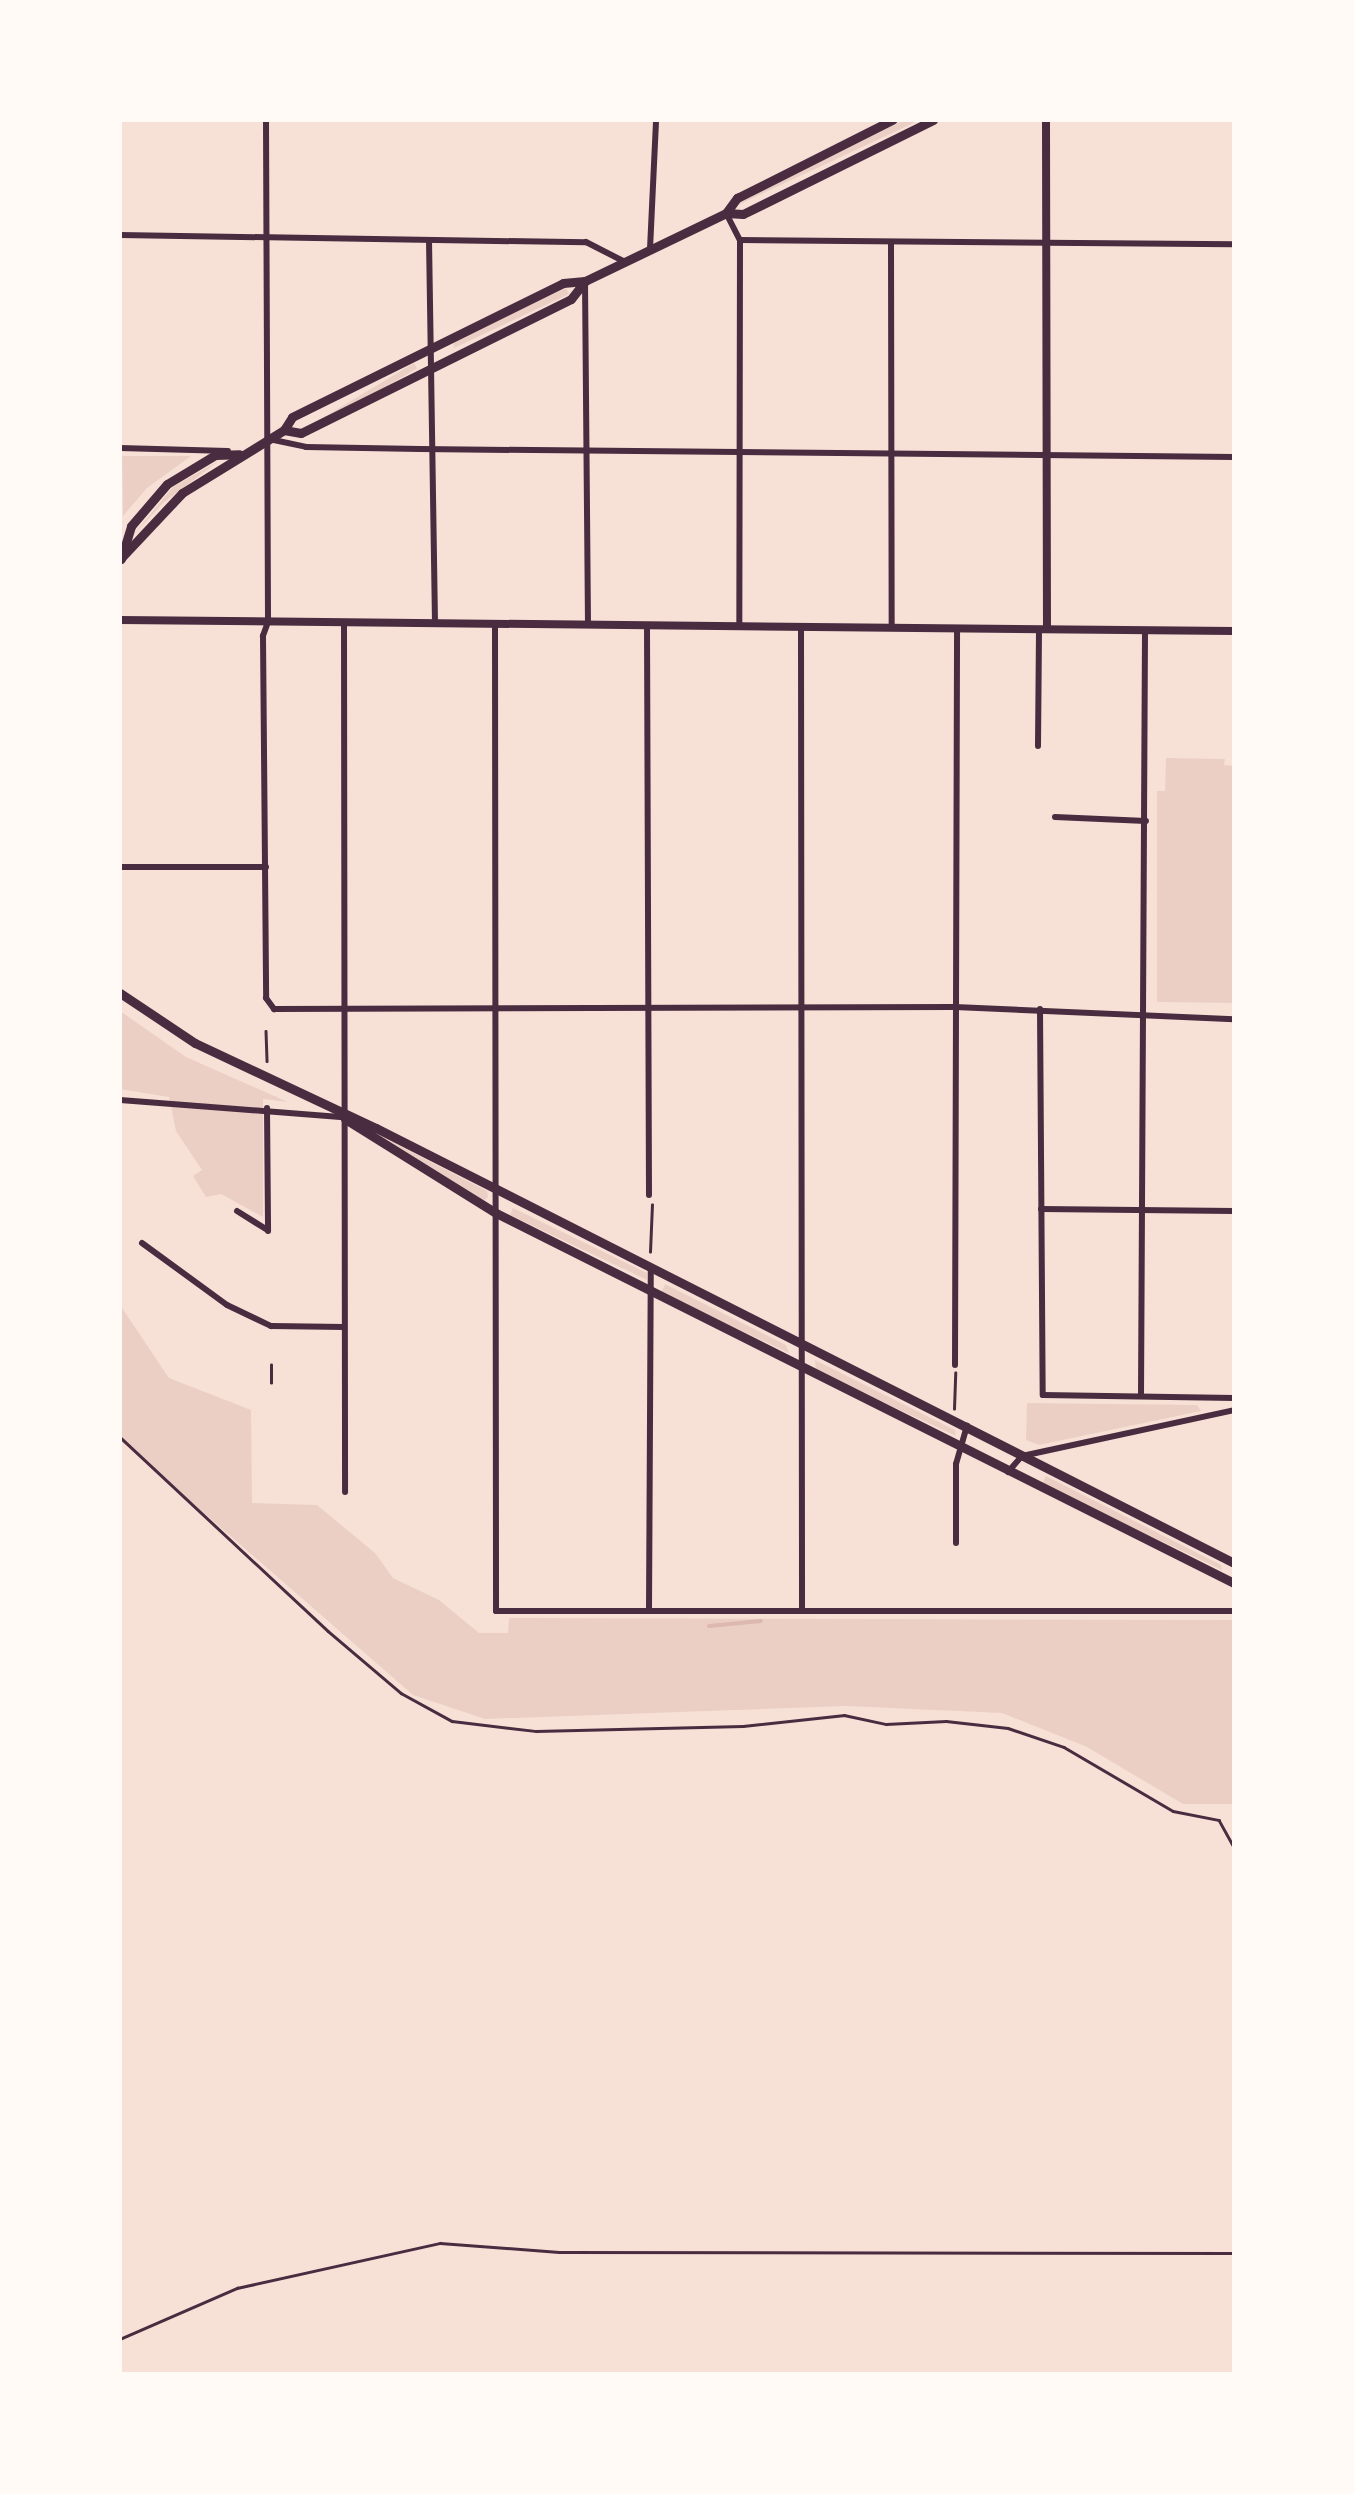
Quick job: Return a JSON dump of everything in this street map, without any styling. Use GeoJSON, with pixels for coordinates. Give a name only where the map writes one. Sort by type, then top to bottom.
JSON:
{"type":"FeatureCollection","features":[{"type":"Feature","properties":{"kind":"main road"},"geometry":{"type":"LineString","coordinates":[[121,556],[164,508],[238,454],[284,430],[292,417],[564,283],[585,281],[726,213],[737,198],[892,120]]}},
{"type":"Feature","properties":{"kind":"main road"},"geometry":{"type":"LineString","coordinates":[[726,213],[744,214],[932,120]]}},
{"type":"Feature","properties":{"kind":"main road"},"geometry":{"type":"LineString","coordinates":[[284,430],[301,433],[571,299],[585,281]]}},
{"type":"Feature","properties":{"kind":"main road"},"geometry":{"type":"LineString","coordinates":[[121,556],[130,526],[168,484],[214,455],[238,454]]}},
{"type":"Feature","properties":{"kind":"main road"},"geometry":{"type":"LineString","coordinates":[[120,992],[196,1044],[496,1189],[1234,1564]]}},
{"type":"Feature","properties":{"kind":"main road"},"geometry":{"type":"LineString","coordinates":[[344,1117],[496,1213],[1234,1583]]}},
{"type":"Feature","properties":{"kind":"street"},"geometry":{"type":"LineString","coordinates":[[266,120],[266,998],[274,1008],[955,1007],[1040,1009],[1063,1016],[1234,1018]]}},
{"type":"Feature","properties":{"kind":"street"},"geometry":{"type":"LineString","coordinates":[[650,250],[656,120]]}},
{"type":"Feature","properties":{"kind":"street"},"geometry":{"type":"LineString","coordinates":[[1038,746],[1047,454],[1046,120]]}},
{"type":"Feature","properties":{"kind":"street"},"geometry":{"type":"LineString","coordinates":[[726,213],[740,240],[738,626]]}},
{"type":"Feature","properties":{"kind":"street"},"geometry":{"type":"LineString","coordinates":[[120,235],[586,242],[625,262]]}},
{"type":"Feature","properties":{"kind":"street"},"geometry":{"type":"LineString","coordinates":[[430,240],[436,623]]}},
{"type":"Feature","properties":{"kind":"street"},"geometry":{"type":"LineString","coordinates":[[740,240],[1234,244]]}},
{"type":"Feature","properties":{"kind":"street"},"geometry":{"type":"LineString","coordinates":[[891,242],[892,628]]}},
{"type":"Feature","properties":{"kind":"street"},"geometry":{"type":"LineString","coordinates":[[585,281],[588,624]]}},
{"type":"Feature","properties":{"kind":"street"},"geometry":{"type":"LineString","coordinates":[[268,438],[306,447],[1234,456]]}},
{"type":"Feature","properties":{"kind":"street"},"geometry":{"type":"LineString","coordinates":[[120,448],[212,447],[238,454]]}},
{"type":"Feature","properties":{"kind":"street"},"geometry":{"type":"LineString","coordinates":[[120,620],[1234,631]]}},
{"type":"Feature","properties":{"kind":"street"},"geometry":{"type":"LineString","coordinates":[[344,622],[345,1492]]}},
{"type":"Feature","properties":{"kind":"street"},"geometry":{"type":"LineString","coordinates":[[494,624],[496,1610],[1234,1611]]}},
{"type":"Feature","properties":{"kind":"street"},"geometry":{"type":"LineString","coordinates":[[647,625],[650,1199]]}},
{"type":"Feature","properties":{"kind":"street"},"geometry":{"type":"LineString","coordinates":[[801,627],[802,1611]]}},
{"type":"Feature","properties":{"kind":"street"},"geometry":{"type":"LineString","coordinates":[[955,1369],[957,628]]}},
{"type":"Feature","properties":{"kind":"street"},"geometry":{"type":"LineString","coordinates":[[1141,1396],[1146,1016],[1145,630]]}},
{"type":"Feature","properties":{"kind":"street"},"geometry":{"type":"LineString","coordinates":[[1054,817],[1146,821]]}},
{"type":"Feature","properties":{"kind":"street"},"geometry":{"type":"LineString","coordinates":[[120,868],[266,867]]}},
{"type":"Feature","properties":{"kind":"street"},"geometry":{"type":"LineString","coordinates":[[1040,1009],[1043,1395],[1234,1398]]}},
{"type":"Feature","properties":{"kind":"street"},"geometry":{"type":"LineString","coordinates":[[120,1100],[267,1108],[344,1117]]}},
{"type":"Feature","properties":{"kind":"street"},"geometry":{"type":"LineString","coordinates":[[237,1212],[268,1231],[267,1108]]}},
{"type":"Feature","properties":{"kind":"street"},"geometry":{"type":"LineString","coordinates":[[1041,1209],[1234,1211]]}},
{"type":"Feature","properties":{"kind":"street"},"geometry":{"type":"LineString","coordinates":[[142,1243],[227,1305],[272,1326],[344,1326]]}},
{"type":"Feature","properties":{"kind":"street"},"geometry":{"type":"LineString","coordinates":[[649,1610],[651,1267]]}},
{"type":"Feature","properties":{"kind":"street"},"geometry":{"type":"LineString","coordinates":[[1008,1472],[1022,1456],[1234,1410]]}},
{"type":"Feature","properties":{"kind":"street"},"geometry":{"type":"LineString","coordinates":[[956,1543],[961,1448],[967,1426]]}},
{"type":"Feature","properties":{"kind":"path"},"geometry":{"type":"LineString","coordinates":[[266,1031],[267,1061]]}},
{"type":"Feature","properties":{"kind":"path"},"geometry":{"type":"LineString","coordinates":[[650,1199],[650,1255]]}},
{"type":"Feature","properties":{"kind":"path"},"geometry":{"type":"LineString","coordinates":[[271,1365],[271,1382]]}},
{"type":"Feature","properties":{"kind":"path"},"geometry":{"type":"LineString","coordinates":[[954,1409],[955,1369]]}},
{"type":"Feature","properties":{"kind":"path"},"geometry":{"type":"LineString","coordinates":[[120,1437],[245,1559],[401,1693],[452,1720],[536,1731],[743,1726],[844,1715],[886,1724],[995,1726],[1064,1746],[1173,1811],[1219,1820],[1234,1847]]}},
{"type":"Feature","properties":{"kind":"path"},"geometry":{"type":"LineString","coordinates":[[120,2339],[237,2288],[440,2243],[560,2252],[1234,2253]]}},
{"type":"Feature","properties":{"kind":"shaded area"},"geometry":{"type":"Polygon","coordinates":[[[904,120],[920,120],[738,205],[739,202],[904,120]]]}},
{"type":"Feature","properties":{"kind":"shaded area"},"geometry":{"type":"Polygon","coordinates":[[[566,288],[569,294],[454,348],[453,342],[566,288]]]}},
{"type":"Feature","properties":{"kind":"shaded area"},"geometry":{"type":"Polygon","coordinates":[[[414,363],[417,368],[307,435],[303,429],[414,363]]]}},
{"type":"Feature","properties":{"kind":"shaded area"},"geometry":{"type":"Polygon","coordinates":[[[122,456],[191,456],[147,488],[123,516],[122,456]]]}},
{"type":"Feature","properties":{"kind":"shaded area"},"geometry":{"type":"Polygon","coordinates":[[[220,460],[163,503],[129,540],[173,487],[220,460]]]}},
{"type":"Feature","properties":{"kind":"shaded area"},"geometry":{"type":"Polygon","coordinates":[[[1166,758],[1225,759],[1224,765],[1234,766],[1234,1003],[1157,1002],[1157,791],[1165,791],[1166,758]]]}},
{"type":"Feature","properties":{"kind":"shaded area"},"geometry":{"type":"Polygon","coordinates":[[[120,1011],[186,1057],[288,1102],[263,1099],[263,1217],[221,1194],[206,1197],[193,1176],[202,1170],[176,1131],[169,1097],[120,1089],[120,1011]]]}},
{"type":"Feature","properties":{"kind":"shaded area"},"geometry":{"type":"Polygon","coordinates":[[[367,1129],[487,1191],[488,1197],[484,1201],[367,1129]]]}},
{"type":"Feature","properties":{"kind":"shaded area"},"geometry":{"type":"Polygon","coordinates":[[[513,1208],[647,1273],[647,1280],[510,1215],[513,1208]]]}},
{"type":"Feature","properties":{"kind":"shaded area"},"geometry":{"type":"Polygon","coordinates":[[[665,1284],[786,1345],[789,1353],[661,1293],[665,1284]]]}},
{"type":"Feature","properties":{"kind":"shaded area"},"geometry":{"type":"Polygon","coordinates":[[[120,1305],[169,1378],[251,1410],[252,1503],[317,1505],[375,1553],[393,1578],[439,1600],[479,1633],[508,1633],[509,1618],[1234,1620],[1234,1804],[1183,1804],[1087,1747],[1002,1713],[846,1706],[485,1719],[413,1695],[120,1440],[120,1305]]]}},
{"type":"Feature","properties":{"kind":"shaded area"},"geometry":{"type":"Polygon","coordinates":[[[815,1360],[955,1430],[956,1436],[816,1371],[815,1360]]]}},
{"type":"Feature","properties":{"kind":"shaded area"},"geometry":{"type":"Polygon","coordinates":[[[1027,1403],[1197,1405],[1201,1411],[1039,1445],[1026,1440],[1027,1403]]]}},
{"type":"Feature","properties":{"kind":"shaded area"},"geometry":{"type":"Polygon","coordinates":[[[1046,1476],[1221,1565],[1222,1570],[1042,1484],[1046,1476]]]}},
{"type":"Feature","properties":{"kind":"waterway"},"geometry":{"type":"LineString","coordinates":[[709,1626],[761,1621]]}}]}
